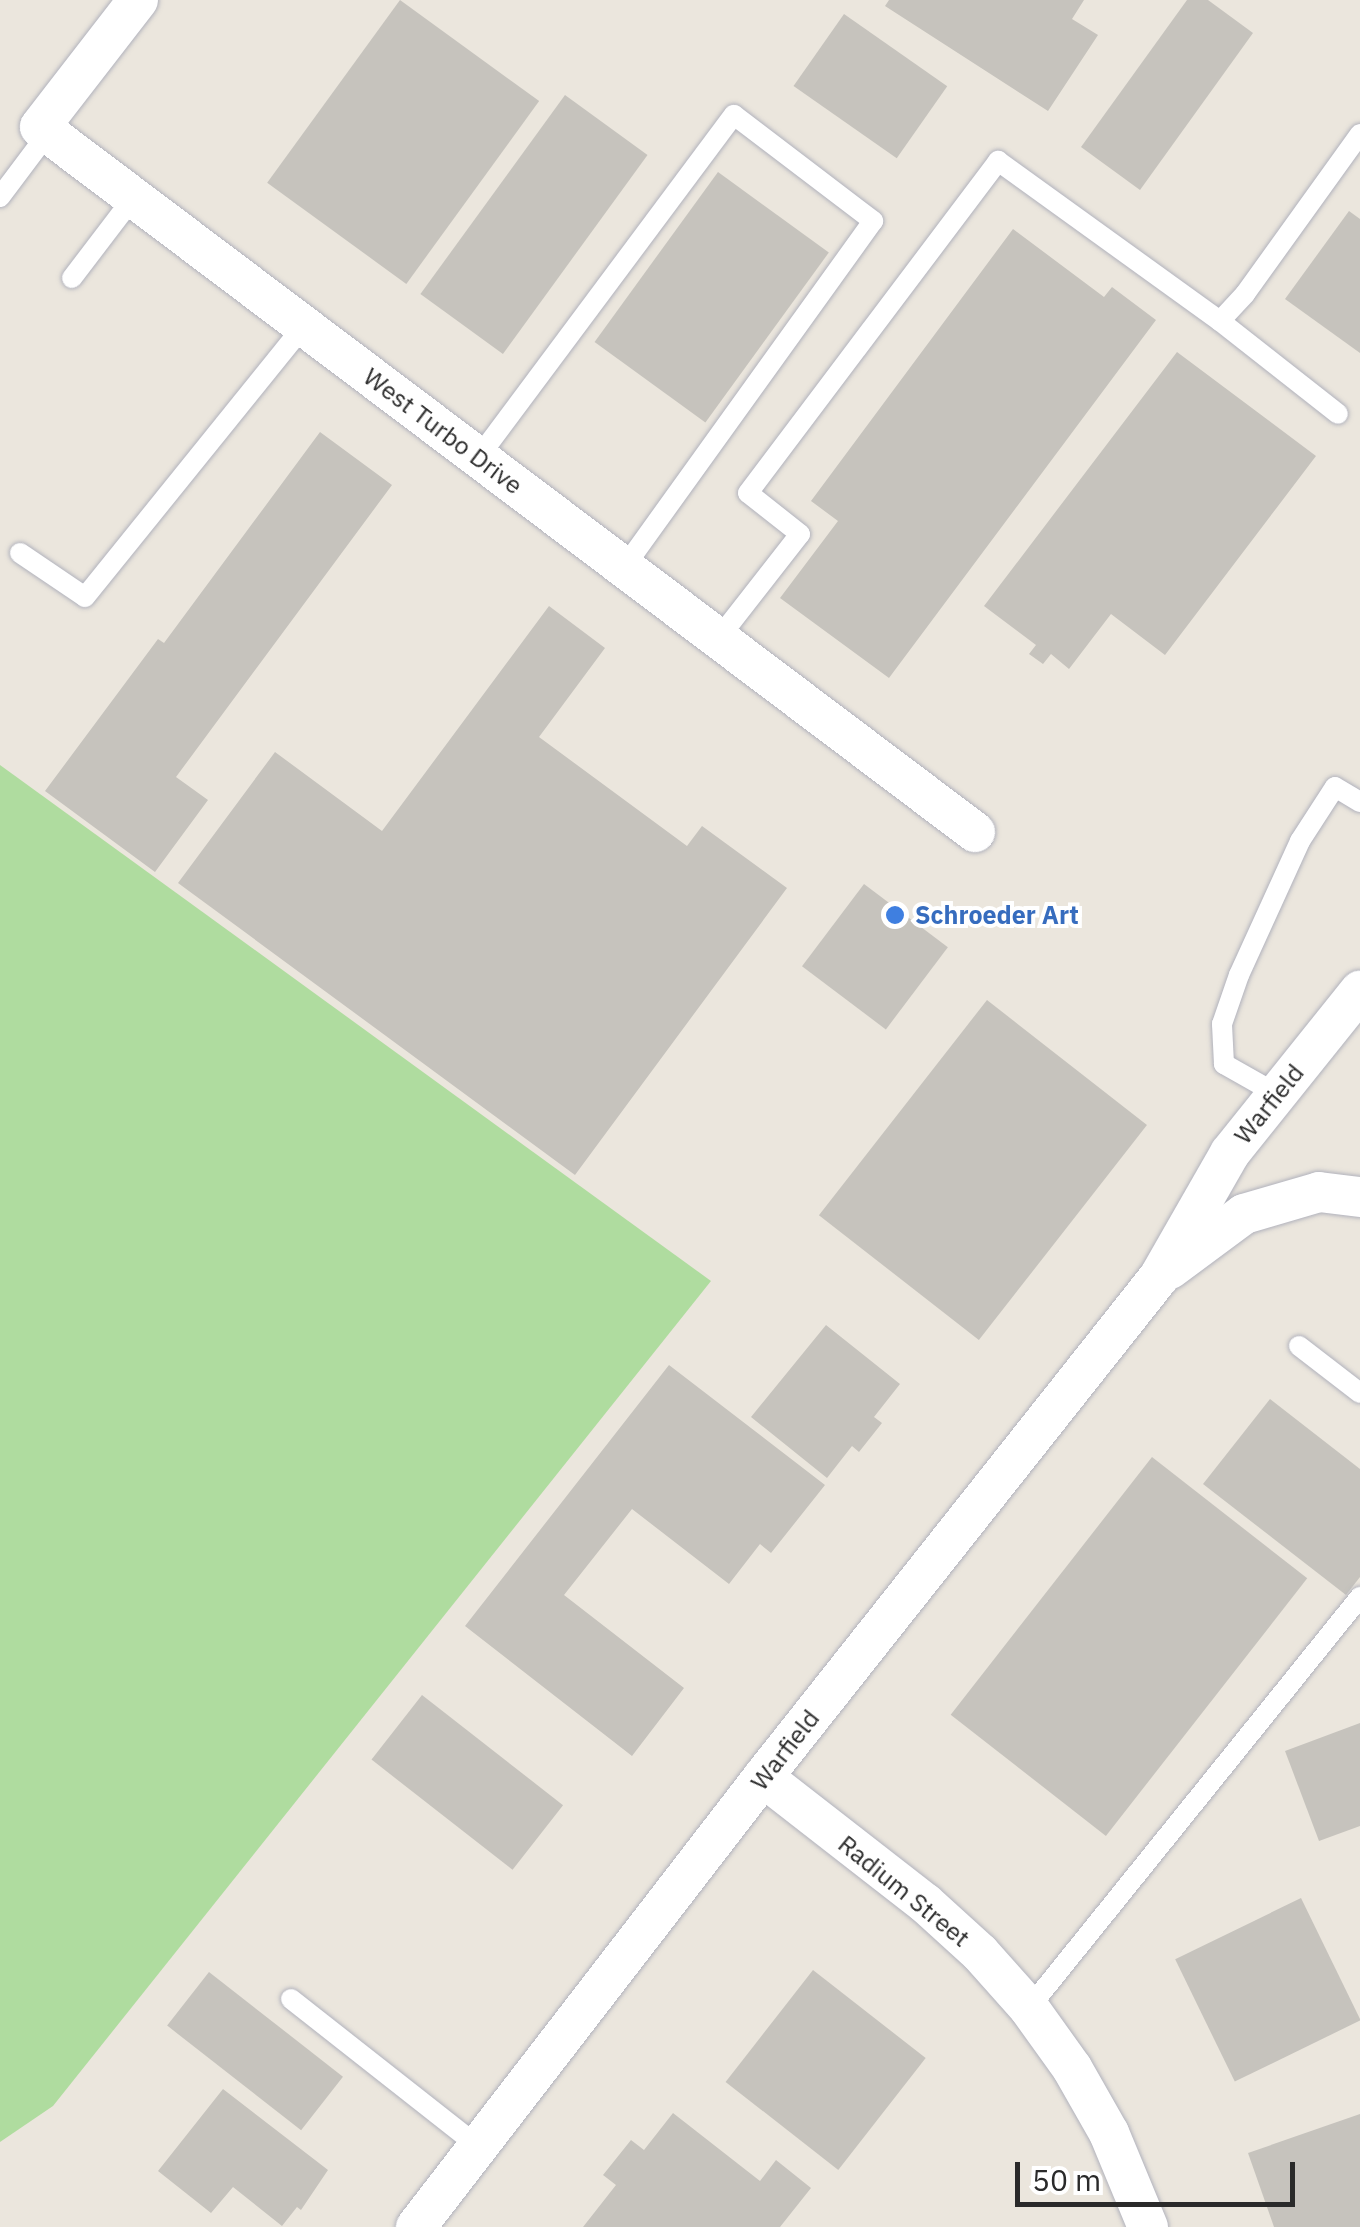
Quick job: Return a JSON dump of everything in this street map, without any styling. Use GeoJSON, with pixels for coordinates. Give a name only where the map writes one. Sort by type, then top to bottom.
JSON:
{"type":"FeatureCollection","features":[{"type":"Feature","properties":{"kind":"street"},"geometry":{"type":"LineString","coordinates":[[48,133],[40,127],[138,0]]}},
{"type":"Feature","properties":{"kind":"street","name":"West Turbo Drive"},"geometry":{"type":"LineString","coordinates":[[48,133],[974,832]]}},
{"type":"Feature","properties":{"kind":"street","name":"Warfield"},"geometry":{"type":"LineString","coordinates":[[416,2227],[763,1777],[1159,1278],[1230,1153],[1360,991]]}},
{"type":"Feature","properties":{"kind":"street","name":"Warfield"},"geometry":{"type":"LineString","coordinates":[[1159,1278],[1244,1214],[1319,1192],[1360,1196]]}},
{"type":"Feature","properties":{"kind":"street","name":"Radium Street"},"geometry":{"type":"LineString","coordinates":[[763,1777],[925,1903],[980,1953],[1029,2008],[1072,2068],[1110,2132],[1148,2227]]}},
{"type":"Feature","properties":{"kind":"lane"},"geometry":{"type":"LineString","coordinates":[[478,458],[734,116],[873,220],[624,568]]}},
{"type":"Feature","properties":{"kind":"lane"},"geometry":{"type":"LineString","coordinates":[[0,197],[48,133]]}},
{"type":"Feature","properties":{"kind":"lane"},"geometry":{"type":"LineString","coordinates":[[1220,321],[1245,294],[1360,134]]}},
{"type":"Feature","properties":{"kind":"lane"},"geometry":{"type":"LineString","coordinates":[[718,638],[800,534],[748,492],[998,161],[1220,321],[1338,414]]}},
{"type":"Feature","properties":{"kind":"lane"},"geometry":{"type":"LineString","coordinates":[[72,278],[134,198]]}},
{"type":"Feature","properties":{"kind":"lane"},"geometry":{"type":"LineString","coordinates":[[20,553],[86,597],[304,326]]}},
{"type":"Feature","properties":{"kind":"lane"},"geometry":{"type":"LineString","coordinates":[[1277,1094],[1224,1064],[1222,1024],[1238,975],[1300,841],[1335,787],[1360,802]]}},
{"type":"Feature","properties":{"kind":"lane"},"geometry":{"type":"LineString","coordinates":[[1299,1346],[1360,1393]]}},
{"type":"Feature","properties":{"kind":"lane"},"geometry":{"type":"LineString","coordinates":[[1029,2008],[1360,1597]]}},
{"type":"Feature","properties":{"kind":"lane"},"geometry":{"type":"LineString","coordinates":[[292,1999],[478,2146]]}},
{"type":"Feature","properties":{"kind":"green space"},"geometry":{"type":"Polygon","coordinates":[[[0,765],[711,1281],[53,2106],[0,2142],[0,765]]]}},
{"type":"Feature","properties":{"kind":"building"},"geometry":{"type":"Polygon","coordinates":[[[400,0],[539,101],[406,284],[267,183],[400,0]]]}},
{"type":"Feature","properties":{"kind":"building"},"geometry":{"type":"Polygon","coordinates":[[[889,0],[1084,0],[1072,19],[1098,35],[1048,111],[885,6],[889,0]]]}},
{"type":"Feature","properties":{"kind":"building"},"geometry":{"type":"Polygon","coordinates":[[[1187,0],[1208,0],[1253,33],[1140,190],[1081,147],[1187,0]]]}},
{"type":"Feature","properties":{"kind":"building"},"geometry":{"type":"Polygon","coordinates":[[[844,14],[947,86],[897,158],[794,86],[844,14]]]}},
{"type":"Feature","properties":{"kind":"building"},"geometry":{"type":"Polygon","coordinates":[[[565,95],[648,155],[503,354],[420,294],[565,95]]]}},
{"type":"Feature","properties":{"kind":"building"},"geometry":{"type":"Polygon","coordinates":[[[718,172],[829,253],[705,422],[595,342],[718,172]]]}},
{"type":"Feature","properties":{"kind":"building"},"geometry":{"type":"Polygon","coordinates":[[[1349,211],[1360,219],[1360,353],[1285,299],[1349,211]]]}},
{"type":"Feature","properties":{"kind":"building"},"geometry":{"type":"Polygon","coordinates":[[[1013,229],[1104,297],[1112,287],[1156,320],[889,678],[780,598],[838,521],[811,501],[1013,229]]]}},
{"type":"Feature","properties":{"kind":"building"},"geometry":{"type":"Polygon","coordinates":[[[1177,352],[1316,456],[1165,655],[1111,614],[1069,669],[1051,654],[1043,664],[1029,654],[1036,645],[984,606],[1177,352]]]}},
{"type":"Feature","properties":{"kind":"building"},"geometry":{"type":"Polygon","coordinates":[[[320,432],[392,485],[176,777],[208,800],[155,872],[45,791],[158,639],[164,643],[320,432]]]}},
{"type":"Feature","properties":{"kind":"building"},"geometry":{"type":"Polygon","coordinates":[[[549,606],[605,648],[539,737],[687,846],[702,826],[787,888],[575,1175],[178,883],[275,752],[382,831],[549,606]]]}},
{"type":"Feature","properties":{"kind":"building"},"geometry":{"type":"Polygon","coordinates":[[[864,884],[948,947],[886,1029],[802,966],[864,884]]]}},
{"type":"Feature","properties":{"kind":"building"},"geometry":{"type":"Polygon","coordinates":[[[987,1000],[1147,1125],[979,1340],[819,1215],[987,1000]]]}},
{"type":"Feature","properties":{"kind":"building"},"geometry":{"type":"Polygon","coordinates":[[[826,1325],[900,1384],[874,1417],[882,1423],[859,1452],[852,1446],[827,1478],[751,1417],[826,1325]]]}},
{"type":"Feature","properties":{"kind":"building"},"geometry":{"type":"Polygon","coordinates":[[[669,1365],[825,1485],[771,1553],[760,1544],[729,1584],[632,1509],[564,1595],[684,1688],[632,1756],[465,1626],[669,1365]]]}},
{"type":"Feature","properties":{"kind":"building"},"geometry":{"type":"Polygon","coordinates":[[[1270,1399],[1360,1469],[1360,1577],[1346,1595],[1203,1484],[1270,1399]]]}},
{"type":"Feature","properties":{"kind":"building"},"geometry":{"type":"Polygon","coordinates":[[[1152,1457],[1307,1578],[1106,1836],[951,1715],[1152,1457]]]}},
{"type":"Feature","properties":{"kind":"building"},"geometry":{"type":"Polygon","coordinates":[[[422,1695],[563,1805],[513,1870],[372,1760],[422,1695]]]}},
{"type":"Feature","properties":{"kind":"building"},"geometry":{"type":"Polygon","coordinates":[[[1360,1723],[1360,1826],[1319,1841],[1285,1751],[1360,1723]]]}},
{"type":"Feature","properties":{"kind":"building"},"geometry":{"type":"Polygon","coordinates":[[[1301,1898],[1360,2021],[1235,2082],[1175,1959],[1301,1898]]]}},
{"type":"Feature","properties":{"kind":"building"},"geometry":{"type":"Polygon","coordinates":[[[813,1970],[926,2058],[838,2170],[726,2082],[813,1970]]]}},
{"type":"Feature","properties":{"kind":"building"},"geometry":{"type":"Polygon","coordinates":[[[209,1972],[343,2077],[301,2130],[167,2026],[209,1972]]]}},
{"type":"Feature","properties":{"kind":"building"},"geometry":{"type":"Polygon","coordinates":[[[223,2089],[328,2170],[301,2210],[297,2207],[282,2226],[233,2187],[211,2213],[158,2171],[223,2089]]]}},
{"type":"Feature","properties":{"kind":"building"},"geometry":{"type":"Polygon","coordinates":[[[673,2113],[760,2181],[776,2160],[811,2188],[780,2227],[583,2227],[616,2185],[603,2175],[631,2140],[644,2150],[673,2113]]]}},
{"type":"Feature","properties":{"kind":"building"},"geometry":{"type":"Polygon","coordinates":[[[1360,2114],[1360,2227],[1274,2227],[1248,2153],[1360,2114]]]}},
{"type":"Feature","properties":{"kind":"place","name":"Schroeder Art"},"geometry":{"type":"Point","coordinates":[895,915]}}]}
